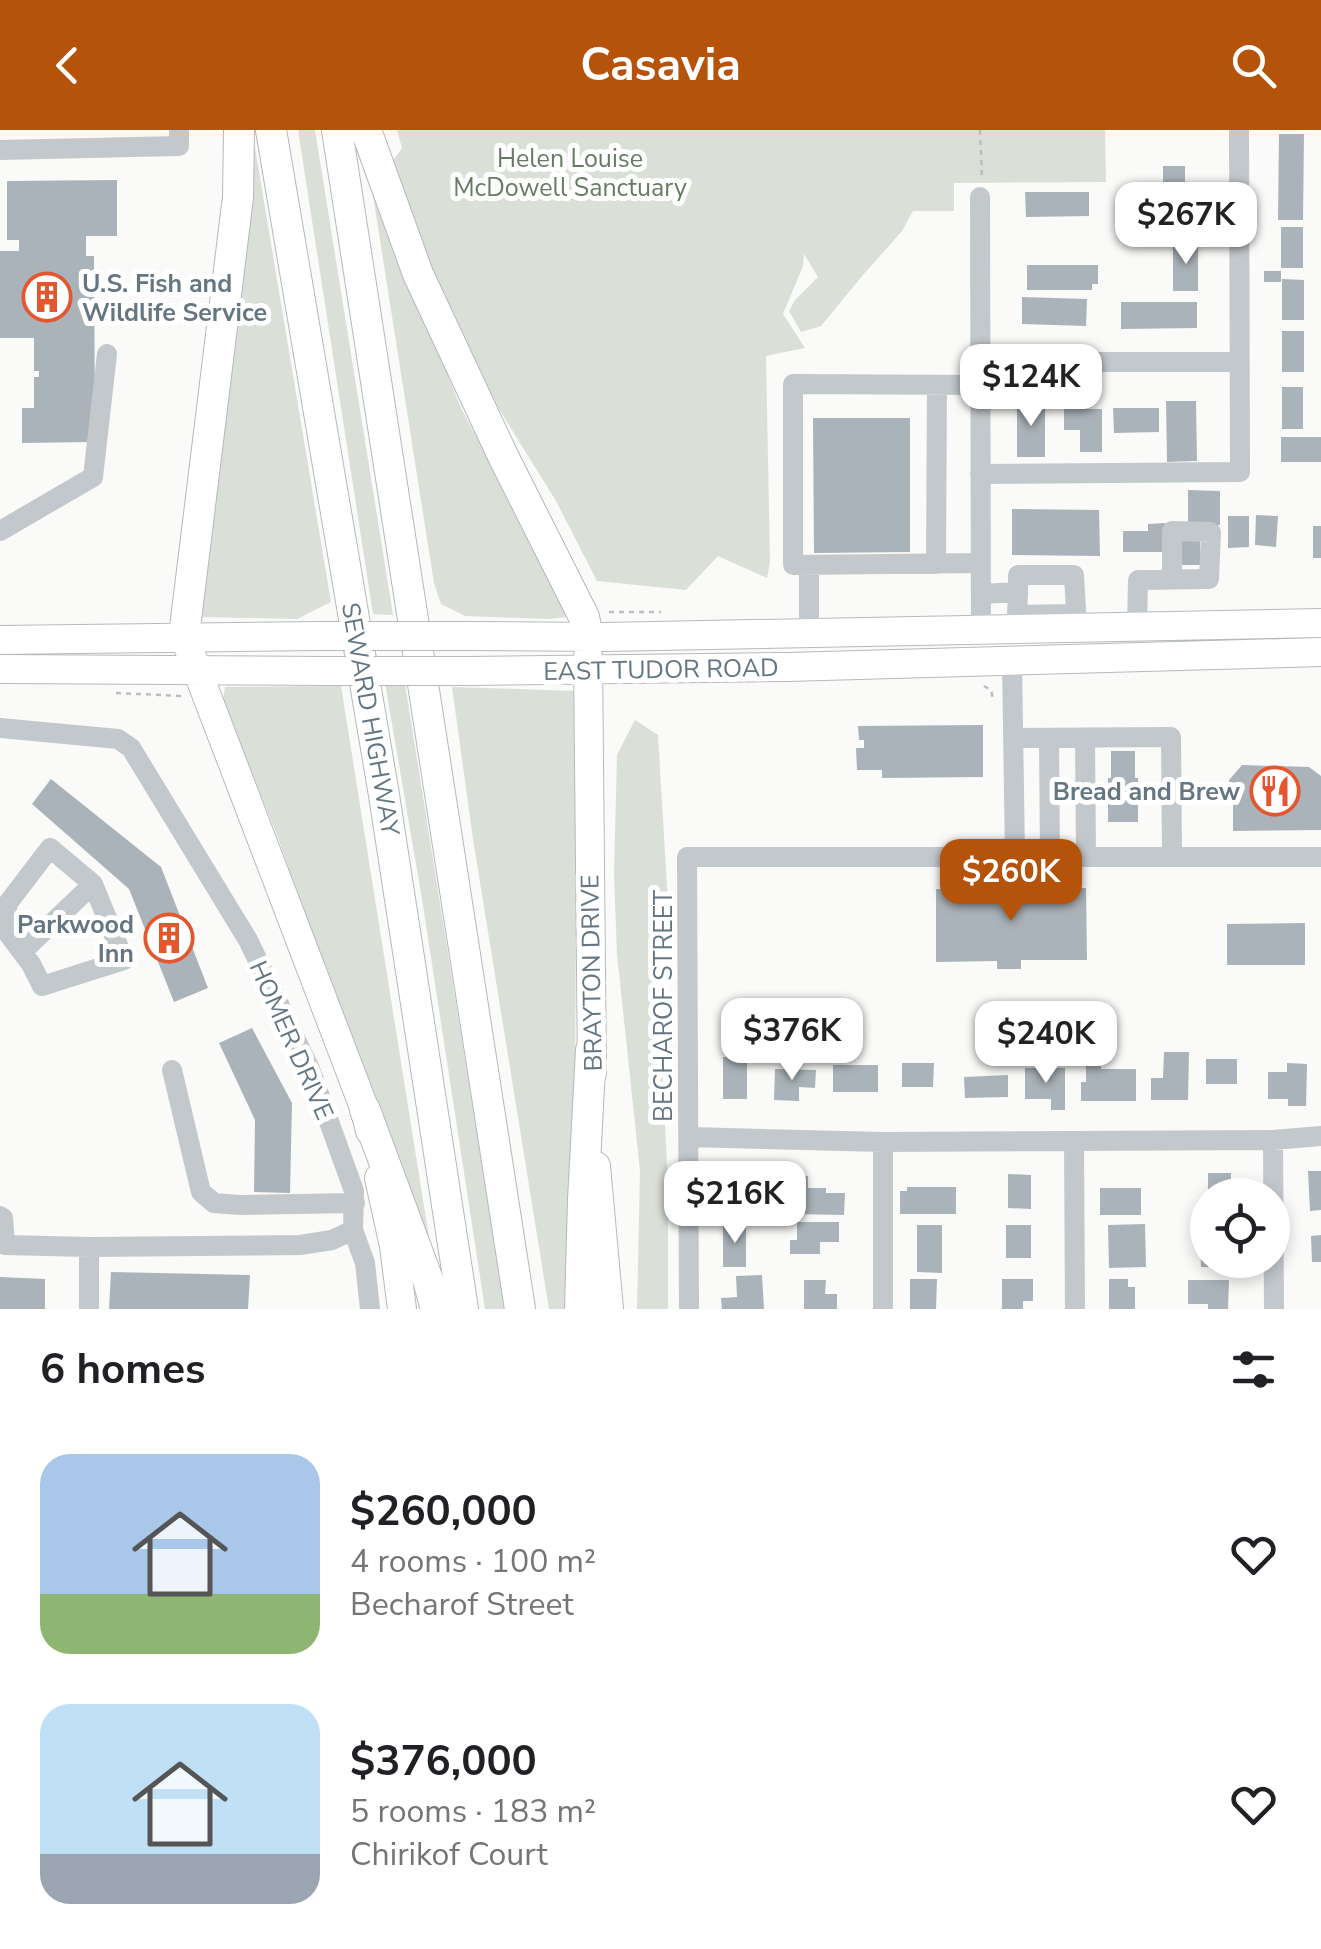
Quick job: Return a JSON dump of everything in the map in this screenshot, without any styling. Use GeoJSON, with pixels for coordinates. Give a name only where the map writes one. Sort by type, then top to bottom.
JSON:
{"type":"FeatureCollection","features":[{"type":"Feature","properties":{"kind":"highway"},"geometry":{"type":"LineString","coordinates":[[184,636],[238,196],[238,130]]}},
{"type":"Feature","properties":{"kind":"highway","name":"SEWARD HIGHWAY"},"geometry":{"type":"LineString","coordinates":[[271,130],[384,795],[463,1309]]}},
{"type":"Feature","properties":{"kind":"highway"},"geometry":{"type":"LineString","coordinates":[[336,130],[520,1309]]}},
{"type":"Feature","properties":{"kind":"highway"},"geometry":{"type":"LineString","coordinates":[[366,130],[418,274],[584,617],[588,637]]}},
{"type":"Feature","properties":{"kind":"highway"},"geometry":{"type":"LineString","coordinates":[[580,1309],[591,1050]]}},
{"type":"Feature","properties":{"kind":"highway"},"geometry":{"type":"LineString","coordinates":[[366,1110],[436,1309]]}},
{"type":"Feature","properties":{"kind":"main road","name":"EAST TUDOR ROAD"},"geometry":{"type":"LineString","coordinates":[[0,640],[809,634],[981,631],[1077,621],[1137,626],[1321,622]]}},
{"type":"Feature","properties":{"kind":"main road","name":"HOMER DRIVE"},"geometry":{"type":"LineString","coordinates":[[184,636],[194,685],[366,1110],[394,1246],[402,1309]]}},
{"type":"Feature","properties":{"kind":"main road","name":"BRAYTON DRIVE"},"geometry":{"type":"LineString","coordinates":[[588,637],[591,1050],[596,1181],[609,1309]]}},
{"type":"Feature","properties":{"kind":"main road","name":"EAST TUDOR ROAD"},"geometry":{"type":"LineString","coordinates":[[0,669],[194,685],[324,671],[788,668],[1321,652]]}},
{"type":"Feature","properties":{"kind":"street"},"geometry":{"type":"LineString","coordinates":[[0,150],[179,146],[179,130]]}},
{"type":"Feature","properties":{"kind":"street"},"geometry":{"type":"LineString","coordinates":[[980,474],[1240,472],[1240,130]]}},
{"type":"Feature","properties":{"kind":"street"},"geometry":{"type":"LineString","coordinates":[[980,197],[981,631]]}},
{"type":"Feature","properties":{"kind":"street"},"geometry":{"type":"LineString","coordinates":[[0,531],[94,476],[107,354]]}},
{"type":"Feature","properties":{"kind":"street"},"geometry":{"type":"LineString","coordinates":[[980,362],[1240,362]]}},
{"type":"Feature","properties":{"kind":"street"},"geometry":{"type":"LineString","coordinates":[[980,386],[793,384],[793,565],[980,563]]}},
{"type":"Feature","properties":{"kind":"street"},"geometry":{"type":"LineString","coordinates":[[936,385],[936,564]]}},
{"type":"Feature","properties":{"kind":"street"},"geometry":{"type":"LineString","coordinates":[[809,565],[809,634]]}},
{"type":"Feature","properties":{"kind":"street"},"geometry":{"type":"LineString","coordinates":[[1018,575],[1074,575],[1077,621],[1018,615],[1018,592],[1018,575]]}},
{"type":"Feature","properties":{"kind":"street"},"geometry":{"type":"LineString","coordinates":[[1137,626],[1138,580],[1172,579]]}},
{"type":"Feature","properties":{"kind":"street"},"geometry":{"type":"LineString","coordinates":[[981,594],[1018,592]]}},
{"type":"Feature","properties":{"kind":"street"},"geometry":{"type":"LineString","coordinates":[[1012,660],[1015,858]]}},
{"type":"Feature","properties":{"kind":"street","name":"HOMER DRIVE"},"geometry":{"type":"LineString","coordinates":[[0,728],[118,738],[130,748],[248,940],[310,1068],[354,1191],[353,1230]]}},
{"type":"Feature","properties":{"kind":"street"},"geometry":{"type":"LineString","coordinates":[[1014,738],[1171,738],[1172,858]]}},
{"type":"Feature","properties":{"kind":"street"},"geometry":{"type":"LineString","coordinates":[[1049,738],[1050,858]]}},
{"type":"Feature","properties":{"kind":"street"},"geometry":{"type":"LineString","coordinates":[[1085,738],[1086,858]]}},
{"type":"Feature","properties":{"kind":"street"},"geometry":{"type":"LineString","coordinates":[[50,848],[92,884],[124,960],[42,986],[2,927],[8,903],[50,848]]}},
{"type":"Feature","properties":{"kind":"street","name":"BECHAROF STREET"},"geometry":{"type":"LineString","coordinates":[[689,1309],[687,858],[1321,857]]}},
{"type":"Feature","properties":{"kind":"street"},"geometry":{"type":"LineString","coordinates":[[22,952],[92,884]]}},
{"type":"Feature","properties":{"kind":"street"},"geometry":{"type":"LineString","coordinates":[[172,1070],[201,1192],[214,1203],[355,1203]]}},
{"type":"Feature","properties":{"kind":"street"},"geometry":{"type":"LineString","coordinates":[[688,1138],[883,1142],[1273,1140],[1321,1136]]}},
{"type":"Feature","properties":{"kind":"street"},"geometry":{"type":"LineString","coordinates":[[1273,1140],[1274,1309]]}},
{"type":"Feature","properties":{"kind":"street"},"geometry":{"type":"LineString","coordinates":[[1074,1141],[1075,1309]]}},
{"type":"Feature","properties":{"kind":"street"},"geometry":{"type":"LineString","coordinates":[[883,1142],[884,1309]]}},
{"type":"Feature","properties":{"kind":"street"},"geometry":{"type":"LineString","coordinates":[[0,1216],[5,1246],[300,1246],[332,1240],[353,1230],[365,1263],[370,1309]]}},
{"type":"Feature","properties":{"kind":"street"},"geometry":{"type":"LineString","coordinates":[[88,1309],[89,1246]]}},
{"type":"Feature","properties":{"kind":"path"},"geometry":{"type":"LineString","coordinates":[[980,130],[980,197]]}},
{"type":"Feature","properties":{"kind":"path"},"geometry":{"type":"LineString","coordinates":[[114,694],[172,694],[194,685]]}},
{"type":"Feature","properties":{"kind":"green space"},"geometry":{"type":"Polygon","coordinates":[[[252,130],[331,602],[297,619],[200,617],[252,130]]]}},
{"type":"Feature","properties":{"kind":"green space"},"geometry":{"type":"Polygon","coordinates":[[[298,130],[315,130],[393,615],[373,614],[298,130]]]}},
{"type":"Feature","properties":{"kind":"green space","name":"Helen Louise McDowell Sanctuary"},"geometry":{"type":"Polygon","coordinates":[[[397,130],[1105,130],[1106,182],[954,183],[954,211],[913,211],[902,231],[821,326],[801,332],[789,311],[818,277],[804,254],[803,266],[783,314],[805,348],[766,356],[770,562],[767,578],[718,556],[686,590],[597,581],[556,501],[499,409],[430,283],[391,163],[402,148],[397,130]]]}},
{"type":"Feature","properties":{"kind":"green space"},"geometry":{"type":"Polygon","coordinates":[[[369,170],[461,408],[564,601],[567,617],[465,616],[441,604],[434,583],[369,170]]]}},
{"type":"Feature","properties":{"kind":"green space"},"geometry":{"type":"Polygon","coordinates":[[[385,683],[405,684],[505,1309],[485,1309],[385,683]]]}},
{"type":"Feature","properties":{"kind":"green space"},"geometry":{"type":"Polygon","coordinates":[[[341,686],[434,1269],[425,1255],[277,835],[223,701],[225,687],[341,686]]]}},
{"type":"Feature","properties":{"kind":"green space"},"geometry":{"type":"Polygon","coordinates":[[[452,687],[577,691],[574,1309],[549,1309],[452,687]]]}},
{"type":"Feature","properties":{"kind":"green space"},"geometry":{"type":"Polygon","coordinates":[[[635,720],[658,735],[668,903],[656,954],[668,1183],[668,1309],[637,1309],[640,1171],[617,954],[617,755],[635,720]]]}},
{"type":"Feature","properties":{"kind":"building"},"geometry":{"type":"Polygon","coordinates":[[[1279,134],[1304,134],[1303,220],[1278,220],[1279,134]]]}},
{"type":"Feature","properties":{"kind":"building"},"geometry":{"type":"Polygon","coordinates":[[[1163,166],[1185,166],[1185,186],[1163,186],[1163,166]]]}},
{"type":"Feature","properties":{"kind":"building","name":"U.S. Fish and Wildlife Service"},"geometry":{"type":"Polygon","coordinates":[[[117,180],[117,236],[86,236],[86,256],[94,256],[95,424],[90,442],[22,443],[22,408],[34,408],[34,377],[39,377],[39,371],[34,371],[34,338],[0,338],[0,251],[19,251],[19,240],[7,240],[7,181],[117,180]]]}},
{"type":"Feature","properties":{"kind":"building"},"geometry":{"type":"Polygon","coordinates":[[[1025,192],[1089,192],[1089,216],[1026,217],[1025,192]]]}},
{"type":"Feature","properties":{"kind":"building"},"geometry":{"type":"Polygon","coordinates":[[[1204,206],[1204,231],[1144,232],[1144,207],[1204,206]]]}},
{"type":"Feature","properties":{"kind":"building"},"geometry":{"type":"Polygon","coordinates":[[[1281,227],[1303,227],[1303,268],[1281,268],[1281,227]]]}},
{"type":"Feature","properties":{"kind":"building"},"geometry":{"type":"Polygon","coordinates":[[[1173,243],[1198,243],[1198,291],[1173,291],[1173,243]]]}},
{"type":"Feature","properties":{"kind":"building"},"geometry":{"type":"Polygon","coordinates":[[[1027,265],[1098,265],[1098,284],[1092,284],[1092,290],[1027,290],[1027,265]]]}},
{"type":"Feature","properties":{"kind":"building"},"geometry":{"type":"Polygon","coordinates":[[[1264,271],[1281,271],[1281,282],[1264,282],[1264,271]]]}},
{"type":"Feature","properties":{"kind":"building"},"geometry":{"type":"Polygon","coordinates":[[[1282,279],[1304,280],[1304,320],[1282,320],[1282,279]]]}},
{"type":"Feature","properties":{"kind":"building"},"geometry":{"type":"Polygon","coordinates":[[[1022,297],[1087,299],[1086,326],[1022,324],[1022,297]]]}},
{"type":"Feature","properties":{"kind":"building"},"geometry":{"type":"Polygon","coordinates":[[[1121,302],[1197,302],[1197,328],[1121,329],[1121,302]]]}},
{"type":"Feature","properties":{"kind":"building"},"geometry":{"type":"Polygon","coordinates":[[[1282,331],[1304,331],[1304,372],[1282,372],[1282,331]]]}},
{"type":"Feature","properties":{"kind":"building"},"geometry":{"type":"Polygon","coordinates":[[[1282,387],[1303,387],[1303,429],[1282,429],[1282,387]]]}},
{"type":"Feature","properties":{"kind":"building"},"geometry":{"type":"Polygon","coordinates":[[[1045,401],[1045,457],[1017,457],[1017,402],[1045,401]]]}},
{"type":"Feature","properties":{"kind":"building"},"geometry":{"type":"Polygon","coordinates":[[[1166,401],[1196,401],[1197,461],[1167,462],[1166,401]]]}},
{"type":"Feature","properties":{"kind":"building"},"geometry":{"type":"Polygon","coordinates":[[[1113,408],[1159,408],[1159,432],[1114,433],[1113,408]]]}},
{"type":"Feature","properties":{"kind":"building"},"geometry":{"type":"Polygon","coordinates":[[[1064,409],[1102,409],[1102,452],[1080,452],[1080,430],[1064,430],[1064,409]]]}},
{"type":"Feature","properties":{"kind":"building"},"geometry":{"type":"Polygon","coordinates":[[[813,418],[910,418],[910,552],[814,553],[813,418]]]}},
{"type":"Feature","properties":{"kind":"building"},"geometry":{"type":"Polygon","coordinates":[[[1281,437],[1321,437],[1321,462],[1281,462],[1281,437]]]}},
{"type":"Feature","properties":{"kind":"building"},"geometry":{"type":"Polygon","coordinates":[[[1188,490],[1220,491],[1220,525],[1188,525],[1188,490]]]}},
{"type":"Feature","properties":{"kind":"building"},"geometry":{"type":"Polygon","coordinates":[[[1012,509],[1099,510],[1100,556],[1012,555],[1012,509]]]}},
{"type":"Feature","properties":{"kind":"building"},"geometry":{"type":"Polygon","coordinates":[[[1256,515],[1278,516],[1276,547],[1255,545],[1256,515]]]}},
{"type":"Feature","properties":{"kind":"building"},"geometry":{"type":"Polygon","coordinates":[[[1228,516],[1249,516],[1249,547],[1228,548],[1228,516]]]}},
{"type":"Feature","properties":{"kind":"building"},"geometry":{"type":"Polygon","coordinates":[[[1165,523],[1165,552],[1123,552],[1123,531],[1148,531],[1148,524],[1165,523]]]}},
{"type":"Feature","properties":{"kind":"building"},"geometry":{"type":"Polygon","coordinates":[[[1313,526],[1321,526],[1321,558],[1313,558],[1313,526]]]}},
{"type":"Feature","properties":{"kind":"building"},"geometry":{"type":"Polygon","coordinates":[[[1179,540],[1200,540],[1200,565],[1179,565],[1179,540]]]}},
{"type":"Feature","properties":{"kind":"building"},"geometry":{"type":"Polygon","coordinates":[[[983,725],[983,777],[882,778],[882,770],[857,770],[856,748],[864,748],[858,726],[983,725]]]}},
{"type":"Feature","properties":{"kind":"building"},"geometry":{"type":"Polygon","coordinates":[[[1111,751],[1135,751],[1138,822],[1108,822],[1111,751]]]}},
{"type":"Feature","properties":{"kind":"building","name":"Bread and Brew"},"geometry":{"type":"Polygon","coordinates":[[[1242,765],[1309,767],[1321,776],[1321,830],[1233,831],[1229,780],[1242,765]]]}},
{"type":"Feature","properties":{"kind":"building","name":"Parkwood Inn"},"geometry":{"type":"Polygon","coordinates":[[[51,779],[161,867],[208,988],[174,1002],[129,889],[32,804],[51,779]]]}},
{"type":"Feature","properties":{"kind":"building"},"geometry":{"type":"Polygon","coordinates":[[[1000,870],[1018,870],[1018,888],[1086,888],[1087,960],[1021,960],[1021,969],[997,969],[997,961],[936,962],[936,889],[1000,889],[1000,870]]]}},
{"type":"Feature","properties":{"kind":"building"},"geometry":{"type":"Polygon","coordinates":[[[1305,923],[1305,965],[1227,965],[1227,924],[1305,923]]]}},
{"type":"Feature","properties":{"kind":"building"},"geometry":{"type":"Polygon","coordinates":[[[252,1028],[292,1103],[290,1193],[254,1192],[255,1120],[219,1043],[252,1028]]]}},
{"type":"Feature","properties":{"kind":"building"},"geometry":{"type":"Polygon","coordinates":[[[1164,1052],[1189,1052],[1188,1100],[1151,1100],[1151,1078],[1163,1078],[1164,1052]]]}},
{"type":"Feature","properties":{"kind":"building"},"geometry":{"type":"Polygon","coordinates":[[[1086,1055],[1101,1055],[1101,1069],[1136,1069],[1136,1101],[1081,1101],[1086,1055]]]}},
{"type":"Feature","properties":{"kind":"building"},"geometry":{"type":"Polygon","coordinates":[[[723,1057],[747,1057],[747,1099],[723,1099],[723,1057]]]}},
{"type":"Feature","properties":{"kind":"building"},"geometry":{"type":"Polygon","coordinates":[[[1206,1059],[1237,1059],[1237,1084],[1206,1084],[1206,1059]]]}},
{"type":"Feature","properties":{"kind":"building"},"geometry":{"type":"Polygon","coordinates":[[[902,1063],[934,1063],[933,1087],[902,1087],[902,1063]]]}},
{"type":"Feature","properties":{"kind":"building"},"geometry":{"type":"Polygon","coordinates":[[[1287,1063],[1307,1064],[1306,1106],[1288,1106],[1288,1099],[1268,1099],[1268,1072],[1287,1072],[1287,1063]]]}},
{"type":"Feature","properties":{"kind":"building"},"geometry":{"type":"Polygon","coordinates":[[[833,1065],[878,1065],[878,1092],[833,1092],[833,1065]]]}},
{"type":"Feature","properties":{"kind":"building"},"geometry":{"type":"Polygon","coordinates":[[[1025,1068],[1065,1068],[1065,1110],[1051,1110],[1051,1099],[1025,1099],[1025,1068]]]}},
{"type":"Feature","properties":{"kind":"building"},"geometry":{"type":"Polygon","coordinates":[[[775,1069],[816,1070],[815,1088],[799,1087],[799,1101],[774,1100],[775,1069]]]}},
{"type":"Feature","properties":{"kind":"building"},"geometry":{"type":"Polygon","coordinates":[[[1008,1075],[1008,1097],[965,1098],[964,1077],[1008,1075]]]}},
{"type":"Feature","properties":{"kind":"building"},"geometry":{"type":"Polygon","coordinates":[[[1308,1171],[1321,1171],[1321,1210],[1310,1211],[1308,1171]]]}},
{"type":"Feature","properties":{"kind":"building"},"geometry":{"type":"Polygon","coordinates":[[[1208,1173],[1231,1173],[1231,1178],[1208,1178],[1208,1173]]]}},
{"type":"Feature","properties":{"kind":"building"},"geometry":{"type":"Polygon","coordinates":[[[1008,1174],[1031,1175],[1031,1209],[1008,1208],[1008,1174]]]}},
{"type":"Feature","properties":{"kind":"building"},"geometry":{"type":"Polygon","coordinates":[[[783,1176],[808,1176],[808,1188],[845,1193],[844,1215],[795,1214],[795,1202],[783,1202],[783,1176]]]}},
{"type":"Feature","properties":{"kind":"building"},"geometry":{"type":"Polygon","coordinates":[[[720,1181],[747,1181],[747,1215],[720,1214],[720,1181]]]}},
{"type":"Feature","properties":{"kind":"building"},"geometry":{"type":"Polygon","coordinates":[[[907,1187],[956,1187],[956,1214],[900,1214],[900,1191],[907,1191],[907,1187]]]}},
{"type":"Feature","properties":{"kind":"building"},"geometry":{"type":"Polygon","coordinates":[[[1100,1188],[1141,1188],[1141,1215],[1100,1215],[1100,1188]]]}},
{"type":"Feature","properties":{"kind":"building"},"geometry":{"type":"Polygon","coordinates":[[[797,1222],[839,1222],[839,1242],[820,1242],[820,1254],[790,1254],[790,1240],[797,1240],[797,1222]]]}},
{"type":"Feature","properties":{"kind":"building"},"geometry":{"type":"Polygon","coordinates":[[[746,1224],[746,1267],[723,1267],[723,1225],[746,1224]]]}},
{"type":"Feature","properties":{"kind":"building"},"geometry":{"type":"Polygon","coordinates":[[[1145,1224],[1146,1267],[1109,1268],[1108,1225],[1145,1224]]]}},
{"type":"Feature","properties":{"kind":"building"},"geometry":{"type":"Polygon","coordinates":[[[917,1225],[942,1225],[942,1273],[917,1272],[917,1225]]]}},
{"type":"Feature","properties":{"kind":"building"},"geometry":{"type":"Polygon","coordinates":[[[1006,1225],[1031,1225],[1031,1258],[1006,1258],[1006,1225]]]}},
{"type":"Feature","properties":{"kind":"building"},"geometry":{"type":"Polygon","coordinates":[[[1321,1235],[1321,1262],[1312,1262],[1311,1236],[1321,1235]]]}},
{"type":"Feature","properties":{"kind":"building"},"geometry":{"type":"Polygon","coordinates":[[[111,1272],[250,1275],[248,1309],[109,1309],[111,1272]]]}},
{"type":"Feature","properties":{"kind":"building"},"geometry":{"type":"Polygon","coordinates":[[[762,1275],[764,1309],[722,1309],[721,1298],[737,1297],[736,1276],[762,1275]]]}},
{"type":"Feature","properties":{"kind":"building"},"geometry":{"type":"Polygon","coordinates":[[[0,1277],[45,1279],[45,1309],[0,1309],[0,1277]]]}},
{"type":"Feature","properties":{"kind":"building"},"geometry":{"type":"Polygon","coordinates":[[[910,1279],[937,1279],[936,1309],[910,1309],[910,1279]]]}},
{"type":"Feature","properties":{"kind":"building"},"geometry":{"type":"Polygon","coordinates":[[[1002,1279],[1033,1279],[1033,1301],[1023,1301],[1023,1309],[1002,1309],[1002,1279]]]}},
{"type":"Feature","properties":{"kind":"building"},"geometry":{"type":"Polygon","coordinates":[[[1109,1279],[1128,1279],[1128,1287],[1135,1287],[1135,1309],[1109,1309],[1109,1279]]]}},
{"type":"Feature","properties":{"kind":"building"},"geometry":{"type":"Polygon","coordinates":[[[804,1280],[826,1280],[825,1294],[837,1294],[837,1309],[804,1309],[804,1280]]]}},
{"type":"Feature","properties":{"kind":"building"},"geometry":{"type":"Polygon","coordinates":[[[1188,1280],[1229,1280],[1228,1309],[1188,1304],[1188,1280]]]}},
{"type":"Feature","properties":{"kind":"place","name":"U.S. Fish and Wildlife Service"},"geometry":{"type":"Point","coordinates":[47,297]}},
{"type":"Feature","properties":{"kind":"place","name":"Bread and Brew"},"geometry":{"type":"Point","coordinates":[1275,791]}},
{"type":"Feature","properties":{"kind":"place","name":"Parkwood Inn"},"geometry":{"type":"Point","coordinates":[169,938]}}]}
